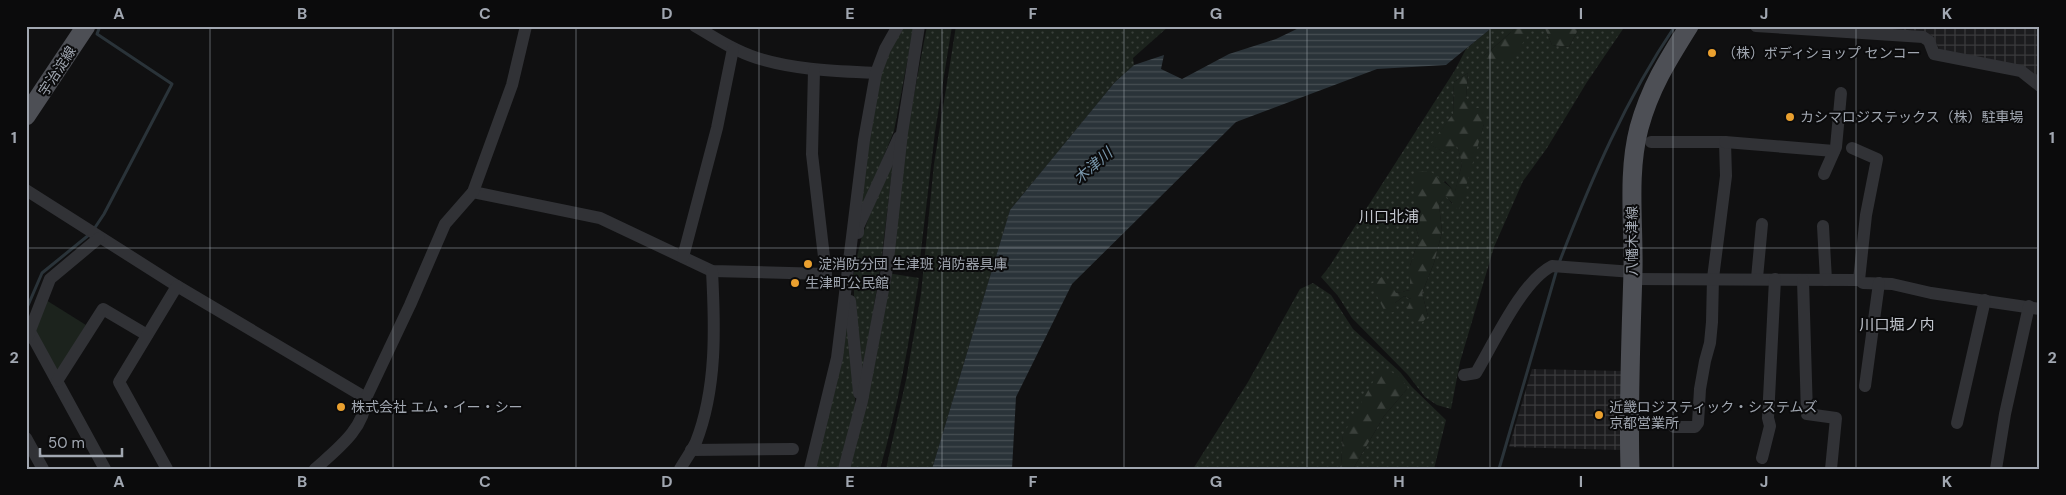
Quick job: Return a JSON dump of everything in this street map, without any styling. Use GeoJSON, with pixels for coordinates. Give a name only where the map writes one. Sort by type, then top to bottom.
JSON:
{"type":"FeatureCollection","features":[{"type":"Feature","properties":{"kind":"main road","name":"宇治淀線"},"geometry":{"type":"LineString","coordinates":[[26,116],[86,26]]}},
{"type":"Feature","properties":{"kind":"main road","name":"八幡木津線"},"geometry":{"type":"LineString","coordinates":[[1630,469],[1628,429],[1632,187],[1638,130],[1648,98],[1662,68],[1689,26]]}},
{"type":"Feature","properties":{"kind":"street"},"geometry":{"type":"LineString","coordinates":[[315,469],[350,437],[366,408],[366,398],[410,305],[445,224],[473,192],[512,85],[526,26]]}},
{"type":"Feature","properties":{"kind":"street"},"geometry":{"type":"LineString","coordinates":[[695,26],[733,49],[757,58],[814,70],[876,73]]}},
{"type":"Feature","properties":{"kind":"street"},"geometry":{"type":"LineString","coordinates":[[810,469],[836,358],[864,140],[876,73],[885,48],[898,26]]}},
{"type":"Feature","properties":{"kind":"street"},"geometry":{"type":"LineString","coordinates":[[844,469],[862,401],[886,269],[902,133],[919,26]]}},
{"type":"Feature","properties":{"kind":"street"},"geometry":{"type":"LineString","coordinates":[[1756,26],[1923,36],[1929,41],[1934,54],[2021,71],[2040,86]]}},
{"type":"Feature","properties":{"kind":"street"},"geometry":{"type":"LineString","coordinates":[[683,257],[717,128],[733,49]]}},
{"type":"Feature","properties":{"kind":"street"},"geometry":{"type":"LineString","coordinates":[[814,70],[812,154],[826,274]]}},
{"type":"Feature","properties":{"kind":"street"},"geometry":{"type":"LineString","coordinates":[[1824,174],[1835,149],[1841,93]]}},
{"type":"Feature","properties":{"kind":"street"},"geometry":{"type":"LineString","coordinates":[[862,401],[859,399],[848,263],[856,247],[858,227],[895,142],[902,133]]}},
{"type":"Feature","properties":{"kind":"street"},"geometry":{"type":"LineString","coordinates":[[1651,142],[1725,142],[1835,149],[1881,149]]}},
{"type":"Feature","properties":{"kind":"street"},"geometry":{"type":"LineString","coordinates":[[1674,427],[1695,427],[1698,423],[1704,361],[1710,343],[1713,278],[1726,176],[1725,142]]}},
{"type":"Feature","properties":{"kind":"street"},"geometry":{"type":"LineString","coordinates":[[1852,148],[1877,159],[1866,215],[1859,280]]}},
{"type":"Feature","properties":{"kind":"street"},"geometry":{"type":"LineString","coordinates":[[26,190],[177,286],[366,398]]}},
{"type":"Feature","properties":{"kind":"street"},"geometry":{"type":"LineString","coordinates":[[473,192],[600,218],[712,270],[826,274]]}},
{"type":"Feature","properties":{"kind":"street"},"geometry":{"type":"LineString","coordinates":[[1757,278],[1762,224]]}},
{"type":"Feature","properties":{"kind":"street"},"geometry":{"type":"LineString","coordinates":[[1823,226],[1826,280]]}},
{"type":"Feature","properties":{"kind":"street"},"geometry":{"type":"LineString","coordinates":[[99,238],[50,279],[28,335],[57,381],[105,469]]}},
{"type":"Feature","properties":{"kind":"street"},"geometry":{"type":"LineString","coordinates":[[826,274],[833,263],[848,263]]}},
{"type":"Feature","properties":{"kind":"street"},"geometry":{"type":"LineString","coordinates":[[1464,375],[1476,374],[1510,314],[1535,278],[1552,266],[1632,276],[1859,280],[1863,283],[2034,308],[2005,414],[1996,469]]}},
{"type":"Feature","properties":{"kind":"street"},"geometry":{"type":"LineString","coordinates":[[680,469],[691,450],[705,414],[715,321],[712,270]]}},
{"type":"Feature","properties":{"kind":"street"},"geometry":{"type":"LineString","coordinates":[[1762,458],[1770,426],[1768,418],[1775,279]]}},
{"type":"Feature","properties":{"kind":"street"},"geometry":{"type":"LineString","coordinates":[[1804,280],[1807,414],[1836,418],[1831,469]]}},
{"type":"Feature","properties":{"kind":"street"},"geometry":{"type":"LineString","coordinates":[[1864,386],[1879,284]]}},
{"type":"Feature","properties":{"kind":"street"},"geometry":{"type":"LineString","coordinates":[[167,469],[119,382],[177,286]]}},
{"type":"Feature","properties":{"kind":"street"},"geometry":{"type":"LineString","coordinates":[[1956,423],[1985,300]]}},
{"type":"Feature","properties":{"kind":"street"},"geometry":{"type":"LineString","coordinates":[[57,381],[103,309],[147,335]]}},
{"type":"Feature","properties":{"kind":"street"},"geometry":{"type":"LineString","coordinates":[[26,438],[43,469]]}},
{"type":"Feature","properties":{"kind":"street"},"geometry":{"type":"LineString","coordinates":[[691,450],[793,449]]}},
{"type":"Feature","properties":{"kind":"shaded area"},"geometry":{"type":"Polygon","coordinates":[[[1842,26],[2040,26],[2040,81],[1940,50],[1931,35],[1922,31],[1842,26]]]}},
{"type":"Feature","properties":{"kind":"shaded area"},"geometry":{"type":"Polygon","coordinates":[[[1532,369],[1622,371],[1622,450],[1509,447],[1532,369]]]}},
{"type":"Feature","properties":{"kind":"green space"},"geometry":{"type":"Polygon","coordinates":[[[902,26],[914,26],[894,131],[857,222],[879,74],[902,26]]]}},
{"type":"Feature","properties":{"kind":"green space"},"geometry":{"type":"Polygon","coordinates":[[[927,26],[952,26],[935,132],[919,268],[891,265],[907,131],[927,26]]]}},
{"type":"Feature","properties":{"kind":"green space"},"geometry":{"type":"Polygon","coordinates":[[[956,26],[1169,26],[1133,58],[1134,65],[1115,82],[1010,210],[932,469],[886,469],[906,380],[921,294],[934,164],[956,26]]]}},
{"type":"Feature","properties":{"kind":"green space"},"geometry":{"type":"Polygon","coordinates":[[[1494,26],[1518,26],[1484,56],[1527,35],[1534,26],[1544,26],[1552,45],[1569,47],[1580,26],[1625,26],[1587,82],[1547,148],[1523,181],[1494,247],[1460,362],[1451,409],[1437,405],[1425,397],[1408,375],[1352,318],[1338,296],[1321,277],[1455,70],[1466,49],[1494,26]],[[1468,73],[1454,82],[1453,114],[1431,145],[1446,153],[1457,144],[1462,164],[1455,192],[1445,181],[1415,224],[1419,238],[1410,266],[1410,290],[1396,293],[1395,303],[1404,296],[1411,299],[1428,316],[1422,293],[1434,263],[1442,232],[1439,204],[1446,195],[1452,204],[1473,158],[1484,124],[1466,98],[1468,73]]]}},
{"type":"Feature","properties":{"kind":"green space"},"geometry":{"type":"Polygon","coordinates":[[[1518,26],[1534,26],[1511,61],[1490,60],[1484,56],[1518,26]]]}},
{"type":"Feature","properties":{"kind":"green space"},"geometry":{"type":"Polygon","coordinates":[[[1544,26],[1580,26],[1569,47],[1552,45],[1544,26]]]}},
{"type":"Feature","properties":{"kind":"green space"},"geometry":{"type":"Polygon","coordinates":[[[1468,73],[1466,98],[1475,108],[1484,108],[1484,124],[1459,211],[1446,196],[1439,204],[1442,232],[1434,263],[1422,293],[1428,316],[1419,326],[1405,314],[1411,299],[1404,296],[1395,303],[1397,311],[1386,314],[1371,284],[1385,275],[1396,293],[1410,290],[1410,266],[1419,238],[1415,224],[1416,172],[1430,171],[1455,191],[1462,164],[1457,145],[1446,153],[1430,145],[1453,114],[1454,82],[1468,73]]]}},
{"type":"Feature","properties":{"kind":"green space"},"geometry":{"type":"Polygon","coordinates":[[[895,146],[881,263],[862,379],[854,299],[854,269],[862,236],[895,146]]]}},
{"type":"Feature","properties":{"kind":"green space"},"geometry":{"type":"Polygon","coordinates":[[[887,273],[919,278],[902,374],[880,469],[848,469],[887,273]]]}},
{"type":"Feature","properties":{"kind":"green space"},"geometry":{"type":"Polygon","coordinates":[[[1313,283],[1331,295],[1353,329],[1400,372],[1412,387],[1446,420],[1434,469],[1353,469],[1384,416],[1408,388],[1343,435],[1341,466],[1337,469],[1193,469],[1248,382],[1300,289],[1313,283]]]}},
{"type":"Feature","properties":{"kind":"green space"},"geometry":{"type":"Polygon","coordinates":[[[46,300],[86,325],[57,374],[36,334],[36,324],[46,300]]]}},
{"type":"Feature","properties":{"kind":"green space"},"geometry":{"type":"Polygon","coordinates":[[[847,309],[856,409],[839,469],[813,469],[847,309]]]}},
{"type":"Feature","properties":{"kind":"green space"},"geometry":{"type":"Polygon","coordinates":[[[1382,366],[1401,378],[1408,388],[1384,416],[1353,469],[1337,469],[1341,466],[1343,435],[1382,366]]]}},
{"type":"Feature","properties":{"kind":"water","name":"木津川"},"geometry":{"type":"Polygon","coordinates":[[[1303,26],[1494,26],[1446,65],[1377,69],[1236,122],[1072,284],[1016,397],[1012,469],[932,469],[1010,210],[1115,82],[1134,65],[1164,55],[1161,69],[1182,79],[1229,54],[1276,39],[1303,26]]]}},
{"type":"Feature","properties":{"kind":"waterway"},"geometry":{"type":"LineString","coordinates":[[94,229],[104,214],[172,84],[97,34],[100,26]]}},
{"type":"Feature","properties":{"kind":"waterway"},"geometry":{"type":"LineString","coordinates":[[1559,263],[1610,141],[1640,83],[1675,26]]}},
{"type":"Feature","properties":{"kind":"waterway"},"geometry":{"type":"LineString","coordinates":[[26,310],[42,273],[90,234]]}},
{"type":"Feature","properties":{"kind":"waterway"},"geometry":{"type":"LineString","coordinates":[[1499,469],[1557,269]]}},
{"type":"Feature","properties":{"kind":"place","name":"（株）ボディショップ センコー"},"geometry":{"type":"Point","coordinates":[1712,53]}},
{"type":"Feature","properties":{"kind":"place","name":"カシマロジステックス（株）駐車場"},"geometry":{"type":"Point","coordinates":[1790,117]}},
{"type":"Feature","properties":{"kind":"place","name":"淀消防分団 生津班 消防器具庫"},"geometry":{"type":"Point","coordinates":[808,264]}},
{"type":"Feature","properties":{"kind":"place","name":"生津町公民館"},"geometry":{"type":"Point","coordinates":[795,283]}},
{"type":"Feature","properties":{"kind":"place","name":"株式会社 エム・イー・シー"},"geometry":{"type":"Point","coordinates":[341,407]}},
{"type":"Feature","properties":{"kind":"place","name":"近畿ロジスティック・システムズ 京都営業所"},"geometry":{"type":"Point","coordinates":[1599,415]}},
{"type":"Feature","properties":{"kind":"district","name":"川口北浦"},"geometry":{"type":"Point","coordinates":[1389,217]}},
{"type":"Feature","properties":{"kind":"district","name":"川口堀ノ内"},"geometry":{"type":"Point","coordinates":[1897,325]}}]}
